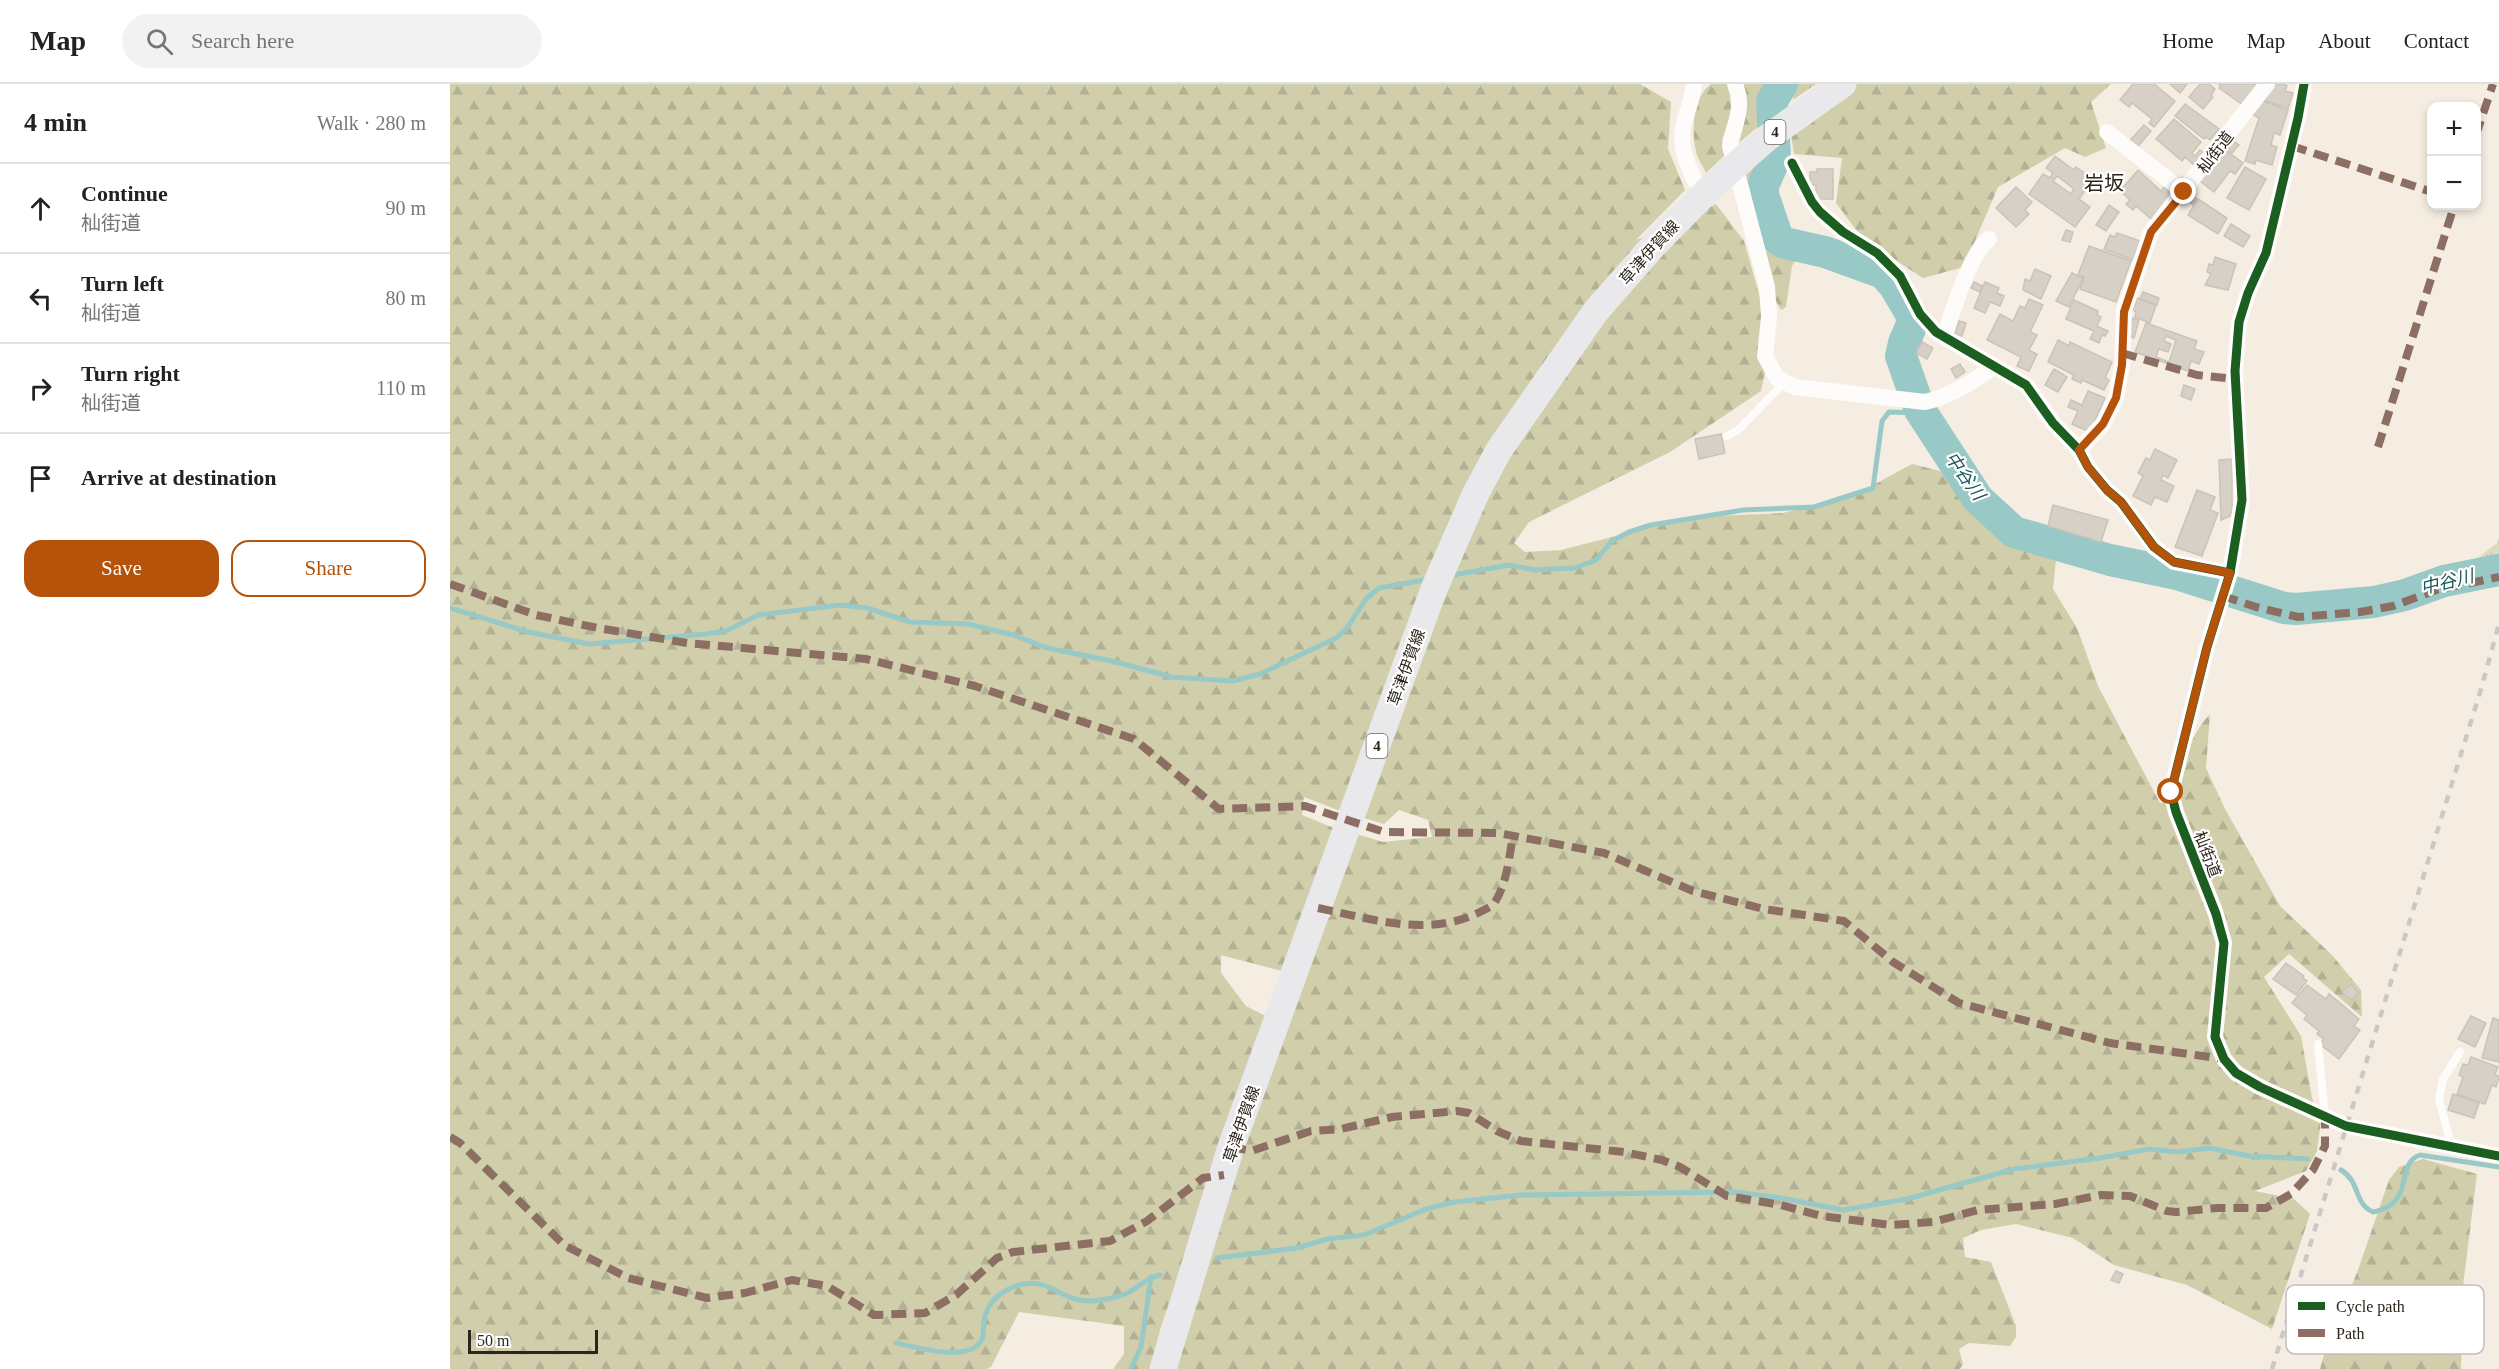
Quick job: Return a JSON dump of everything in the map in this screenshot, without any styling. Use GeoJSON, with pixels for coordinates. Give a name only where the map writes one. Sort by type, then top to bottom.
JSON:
{"type":"FeatureCollection","features":[{"type":"Feature","properties":{"kind":"main road","name":"草津伊賀線"},"geometry":{"type":"LineString","coordinates":[[1162,1369],[1231,1147],[1430,600],[1476,493],[1499,450],[1596,311],[1653,246],[1707,191],[1767,138],[1843,84]]}},
{"type":"Feature","properties":{"kind":"street"},"geometry":{"type":"LineString","coordinates":[[1694,84],[1693,99],[1683,129],[1684,157],[1707,191]]}},
{"type":"Feature","properties":{"kind":"street"},"geometry":{"type":"LineString","coordinates":[[1736,84],[1739,93],[1740,116],[1733,129],[1730,146],[1767,287],[1769,317],[1765,356],[1777,378],[1795,387],[1925,402],[1963,389],[1995,367]]}},
{"type":"Feature","properties":{"kind":"street","name":"杣街道"},"geometry":{"type":"LineString","coordinates":[[2079,450],[2103,424],[2116,398],[2122,365],[2124,312],[2151,232],[2267,84]]}},
{"type":"Feature","properties":{"kind":"street","name":"杣街道"},"geometry":{"type":"LineString","coordinates":[[2304,84],[2266,253],[2248,293],[2239,322],[2235,371],[2242,500],[2227,580],[2207,647],[2171,792],[2176,812],[2216,914],[2224,943],[2215,1036],[2224,1059],[2235,1072],[2260,1087],[2346,1126],[2499,1156]]}},
{"type":"Feature","properties":{"kind":"street"},"geometry":{"type":"LineString","coordinates":[[2107,132],[2184,192]]}},
{"type":"Feature","properties":{"kind":"street"},"geometry":{"type":"LineString","coordinates":[[1792,163],[1812,202],[1820,212],[1843,232],[1877,253],[1900,276],[1920,314],[1936,332],[2026,385],[2053,423],[2079,450],[2088,467],[2107,490],[2121,502],[2154,547],[2174,562],[2227,580]]}},
{"type":"Feature","properties":{"kind":"street"},"geometry":{"type":"LineString","coordinates":[[1944,336],[1972,262],[1982,244],[1989,239]]}},
{"type":"Feature","properties":{"kind":"lane"},"geometry":{"type":"LineString","coordinates":[[1727,436],[1738,430],[1785,382]]}},
{"type":"Feature","properties":{"kind":"lane"},"geometry":{"type":"LineString","coordinates":[[2318,1044],[2325,1117]]}},
{"type":"Feature","properties":{"kind":"lane"},"geometry":{"type":"LineString","coordinates":[[2452,1148],[2439,1100],[2444,1079],[2460,1052]]}},
{"type":"Feature","properties":{"kind":"green space"},"geometry":{"type":"Polygon","coordinates":[[[450,84],[1640,84],[1671,102],[1668,149],[1685,190],[1636,240],[1680,223],[1716,204],[1744,241],[1762,304],[1766,367],[1761,391],[1670,452],[1529,522],[1514,543],[1525,552],[1561,550],[1691,517],[1783,513],[1853,496],[1912,464],[1940,471],[2000,512],[2034,524],[2057,548],[2053,589],[2077,628],[2098,686],[2160,803],[2176,800],[2191,744],[2202,723],[2210,714],[2206,768],[2225,809],[2280,906],[2332,955],[2361,990],[2362,1017],[2289,954],[2264,977],[2301,1036],[2312,1098],[2321,1121],[2317,1151],[2306,1171],[2255,1191],[2294,1199],[2310,1214],[2272,1329],[2187,1285],[2114,1265],[2073,1238],[2016,1224],[1981,1230],[1963,1238],[1965,1257],[1991,1262],[2016,1326],[2016,1337],[2010,1346],[1969,1343],[1959,1349],[1963,1364],[1960,1369],[1176,1369],[1186,1254],[1161,1327],[1150,1369],[1113,1369],[1124,1354],[1124,1326],[1019,1312],[991,1367],[986,1369],[450,1369],[450,84]],[[1304,797],[1302,815],[1334,828],[1282,971],[1221,955],[1221,973],[1246,1006],[1268,1017],[1305,929],[1330,917],[1339,869],[1353,833],[1383,842],[1432,837],[1428,820],[1399,810],[1384,824],[1304,797]]]}},
{"type":"Feature","properties":{"kind":"green space"},"geometry":{"type":"Polygon","coordinates":[[[1711,84],[1730,84],[1734,106],[1722,140],[1727,153],[1706,173],[1694,143],[1694,124],[1700,97],[1711,84]]]}},
{"type":"Feature","properties":{"kind":"green space"},"geometry":{"type":"Polygon","coordinates":[[[1743,84],[1775,84],[1765,121],[1735,146],[1743,84]]]}},
{"type":"Feature","properties":{"kind":"green space"},"geometry":{"type":"Polygon","coordinates":[[[1794,84],[1816,84],[1793,100],[1794,84]]]}},
{"type":"Feature","properties":{"kind":"green space"},"geometry":{"type":"Polygon","coordinates":[[[1854,84],[2111,84],[2091,102],[2106,148],[2085,157],[2065,148],[1998,187],[1964,267],[1923,278],[1863,239],[1836,203],[1842,158],[1794,154],[1791,134],[1854,84]]]}},
{"type":"Feature","properties":{"kind":"green space"},"geometry":{"type":"Polygon","coordinates":[[[1767,156],[1772,207],[1781,235],[1801,252],[1792,266],[1786,307],[1781,310],[1773,296],[1765,261],[1767,245],[1754,217],[1742,178],[1767,156]]]}},
{"type":"Feature","properties":{"kind":"green space"},"geometry":{"type":"Polygon","coordinates":[[[2499,537],[2499,559],[2474,561],[2497,543],[2499,537]]]}},
{"type":"Feature","properties":{"kind":"green space"},"geometry":{"type":"Polygon","coordinates":[[[2423,1159],[2477,1174],[2463,1285],[2352,1285],[2389,1180],[2399,1167],[2423,1159]]]}},
{"type":"Feature","properties":{"kind":"green space"},"geometry":{"type":"Polygon","coordinates":[[[2324,1354],[2461,1354],[2461,1369],[2320,1369],[2324,1354]]]}},
{"type":"Feature","properties":{"kind":"building"},"geometry":{"type":"Polygon","coordinates":[[[2133,84],[2154,84],[2175,101],[2154,127],[2149,123],[2152,119],[2132,103],[2129,107],[2120,100],[2133,84]]]}},
{"type":"Feature","properties":{"kind":"building"},"geometry":{"type":"Polygon","coordinates":[[[2170,84],[2187,84],[2180,93],[2170,84]]]}},
{"type":"Feature","properties":{"kind":"building"},"geometry":{"type":"Polygon","coordinates":[[[2200,84],[2209,84],[2215,89],[2211,95],[2213,97],[2203,109],[2189,97],[2200,84]]]}},
{"type":"Feature","properties":{"kind":"building"},"geometry":{"type":"Polygon","coordinates":[[[2219,84],[2259,84],[2243,105],[2219,88],[2221,86],[2219,84]]]}},
{"type":"Feature","properties":{"kind":"building"},"geometry":{"type":"Polygon","coordinates":[[[2270,84],[2284,84],[2287,86],[2285,91],[2293,93],[2288,108],[2260,99],[2270,84]]]}},
{"type":"Feature","properties":{"kind":"building"},"geometry":{"type":"Polygon","coordinates":[[[2260,100],[2288,110],[2280,135],[2274,133],[2271,145],[2277,147],[2272,165],[2256,160],[2255,164],[2245,161],[2259,118],[2251,113],[2260,100]]]}},
{"type":"Feature","properties":{"kind":"building"},"geometry":{"type":"Polygon","coordinates":[[[2185,104],[2219,129],[2210,140],[2206,137],[2204,139],[2175,116],[2185,104]]]}},
{"type":"Feature","properties":{"kind":"building"},"geometry":{"type":"Polygon","coordinates":[[[2174,119],[2201,142],[2192,153],[2195,156],[2200,150],[2205,154],[2195,166],[2185,157],[2182,161],[2156,139],[2174,119]]]}},
{"type":"Feature","properties":{"kind":"building"},"geometry":{"type":"Polygon","coordinates":[[[2144,125],[2151,131],[2134,151],[2126,145],[2144,125]]]}},
{"type":"Feature","properties":{"kind":"building"},"geometry":{"type":"Polygon","coordinates":[[[2232,140],[2239,145],[2232,153],[2226,148],[2232,140]]]}},
{"type":"Feature","properties":{"kind":"building"},"geometry":{"type":"Polygon","coordinates":[[[2224,149],[2243,163],[2235,174],[2230,171],[2214,192],[2200,181],[2224,149]]]}},
{"type":"Feature","properties":{"kind":"building"},"geometry":{"type":"Polygon","coordinates":[[[2055,156],[2074,170],[2076,167],[2093,179],[2079,199],[2090,207],[2075,227],[2029,194],[2043,174],[2050,178],[2053,173],[2046,168],[2055,156]],[[2057,176],[2053,181],[2071,194],[2074,189],[2057,176]]]}},
{"type":"Feature","properties":{"kind":"building"},"geometry":{"type":"Polygon","coordinates":[[[2245,167],[2266,179],[2249,210],[2227,198],[2245,167]]]}},
{"type":"Feature","properties":{"kind":"building"},"geometry":{"type":"Polygon","coordinates":[[[1817,169],[1833,169],[1833,199],[1816,199],[1816,185],[1810,185],[1810,172],[1817,172],[1817,169]]]}},
{"type":"Feature","properties":{"kind":"building"},"geometry":{"type":"Polygon","coordinates":[[[2138,170],[2161,191],[2164,187],[2173,195],[2151,219],[2136,206],[2133,210],[2126,204],[2130,200],[2120,191],[2138,170]]]}},
{"type":"Feature","properties":{"kind":"building"},"geometry":{"type":"Polygon","coordinates":[[[2016,187],[2032,202],[2025,210],[2029,214],[2016,227],[1996,208],[2016,187]]]}},
{"type":"Feature","properties":{"kind":"building"},"geometry":{"type":"Polygon","coordinates":[[[2191,194],[2197,199],[2193,205],[2187,200],[2191,194]]]}},
{"type":"Feature","properties":{"kind":"building"},"geometry":{"type":"Polygon","coordinates":[[[2198,199],[2227,218],[2218,234],[2188,215],[2198,199]]]}},
{"type":"Feature","properties":{"kind":"building"},"geometry":{"type":"Polygon","coordinates":[[[2109,205],[2119,212],[2106,231],[2096,225],[2109,205]]]}},
{"type":"Feature","properties":{"kind":"building"},"geometry":{"type":"Polygon","coordinates":[[[2231,224],[2250,236],[2243,247],[2224,236],[2231,224]]]}},
{"type":"Feature","properties":{"kind":"building"},"geometry":{"type":"Polygon","coordinates":[[[2066,230],[2073,232],[2070,242],[2062,240],[2066,230]]]}},
{"type":"Feature","properties":{"kind":"building"},"geometry":{"type":"Polygon","coordinates":[[[2117,233],[2140,241],[2133,260],[2104,249],[2110,235],[2115,237],[2117,233]]]}},
{"type":"Feature","properties":{"kind":"building"},"geometry":{"type":"Polygon","coordinates":[[[2089,246],[2131,261],[2116,302],[2080,289],[2084,277],[2078,275],[2089,246]]]}},
{"type":"Feature","properties":{"kind":"building"},"geometry":{"type":"Polygon","coordinates":[[[2215,257],[2236,264],[2228,290],[2205,285],[2211,274],[2207,272],[2209,264],[2213,265],[2215,257]]]}},
{"type":"Feature","properties":{"kind":"building"},"geometry":{"type":"Polygon","coordinates":[[[2035,269],[2051,276],[2041,299],[2023,290],[2025,279],[2030,281],[2035,269]]]}},
{"type":"Feature","properties":{"kind":"building"},"geometry":{"type":"Polygon","coordinates":[[[2072,273],[2083,278],[2069,307],[2056,301],[2072,273]]]}},
{"type":"Feature","properties":{"kind":"building"},"geometry":{"type":"Polygon","coordinates":[[[1974,282],[1982,286],[1980,292],[1971,288],[1974,282]]]}},
{"type":"Feature","properties":{"kind":"building"},"geometry":{"type":"Polygon","coordinates":[[[1985,282],[1999,288],[1997,293],[2004,296],[2000,306],[1990,302],[1985,313],[1974,308],[1985,282]]]}},
{"type":"Feature","properties":{"kind":"building"},"geometry":{"type":"Polygon","coordinates":[[[2143,292],[2159,298],[2157,305],[2140,299],[2143,292]]]}},
{"type":"Feature","properties":{"kind":"building"},"geometry":{"type":"Polygon","coordinates":[[[2137,298],[2156,305],[2150,323],[2135,317],[2136,312],[2133,310],[2137,298]]]}},
{"type":"Feature","properties":{"kind":"building"},"geometry":{"type":"Polygon","coordinates":[[[2029,299],[2043,305],[2030,332],[2037,335],[2029,350],[2037,354],[2029,371],[2017,366],[2021,357],[1987,340],[2000,314],[2013,321],[2020,306],[2025,308],[2029,299]]]}},
{"type":"Feature","properties":{"kind":"building"},"geometry":{"type":"Polygon","coordinates":[[[2074,300],[2098,311],[2097,315],[2101,317],[2097,326],[2108,331],[2105,336],[2102,335],[2099,343],[2090,339],[2094,331],[2066,319],[2074,300]]]}},
{"type":"Feature","properties":{"kind":"building"},"geometry":{"type":"Polygon","coordinates":[[[2132,318],[2139,320],[2134,338],[2126,335],[2132,318]]]}},
{"type":"Feature","properties":{"kind":"building"},"geometry":{"type":"Polygon","coordinates":[[[1959,321],[1966,323],[1962,336],[1955,334],[1959,321]]]}},
{"type":"Feature","properties":{"kind":"building"},"geometry":{"type":"Polygon","coordinates":[[[2146,323],[2197,341],[2194,349],[2204,352],[2199,364],[2191,361],[2188,371],[2135,352],[2146,323]],[[2166,336],[2164,341],[2171,344],[2168,352],[2159,349],[2156,357],[2169,362],[2176,340],[2166,336]]]}},
{"type":"Feature","properties":{"kind":"building"},"geometry":{"type":"Polygon","coordinates":[[[2058,340],[2069,346],[2070,342],[2112,362],[2105,378],[2109,380],[2104,390],[2082,380],[2081,383],[2072,379],[2074,375],[2048,362],[2058,340]]]}},
{"type":"Feature","properties":{"kind":"building"},"geometry":{"type":"Polygon","coordinates":[[[1922,342],[1933,348],[1927,359],[1916,353],[1922,342]]]}},
{"type":"Feature","properties":{"kind":"building"},"geometry":{"type":"Polygon","coordinates":[[[1960,364],[1965,372],[1956,378],[1951,369],[1960,364]]]}},
{"type":"Feature","properties":{"kind":"building"},"geometry":{"type":"Polygon","coordinates":[[[2054,369],[2067,377],[2058,392],[2045,385],[2054,369]]]}},
{"type":"Feature","properties":{"kind":"building"},"geometry":{"type":"Polygon","coordinates":[[[2184,385],[2195,389],[2191,400],[2181,396],[2184,385]]]}},
{"type":"Feature","properties":{"kind":"building"},"geometry":{"type":"Polygon","coordinates":[[[2088,391],[2105,398],[2090,432],[2072,424],[2078,411],[2068,407],[2071,400],[2082,405],[2088,391]]]}},
{"type":"Feature","properties":{"kind":"building"},"geometry":{"type":"Polygon","coordinates":[[[1721,434],[1725,453],[1699,459],[1695,439],[1721,434]]]}},
{"type":"Feature","properties":{"kind":"building"},"geometry":{"type":"Polygon","coordinates":[[[2155,449],[2177,460],[2168,478],[2163,475],[2161,480],[2174,486],[2167,502],[2155,497],[2151,505],[2133,496],[2143,476],[2138,473],[2146,458],[2150,460],[2155,449]]]}},
{"type":"Feature","properties":{"kind":"building"},"geometry":{"type":"Polygon","coordinates":[[[2232,459],[2232,511],[2230,516],[2221,520],[2219,460],[2232,459]]]}},
{"type":"Feature","properties":{"kind":"building"},"geometry":{"type":"Polygon","coordinates":[[[2197,490],[2215,497],[2210,510],[2218,513],[2202,556],[2175,547],[2197,490]]]}},
{"type":"Feature","properties":{"kind":"building"},"geometry":{"type":"Polygon","coordinates":[[[2053,505],[2108,520],[2101,542],[2048,526],[2053,505]]]}},
{"type":"Feature","properties":{"kind":"building"},"geometry":{"type":"Polygon","coordinates":[[[2286,963],[2304,976],[2303,978],[2307,981],[2296,995],[2273,979],[2286,963]]]}},
{"type":"Feature","properties":{"kind":"building"},"geometry":{"type":"Polygon","coordinates":[[[2351,984],[2358,993],[2352,1000],[2342,992],[2351,984]]]}},
{"type":"Feature","properties":{"kind":"building"},"geometry":{"type":"Polygon","coordinates":[[[2307,985],[2326,999],[2329,994],[2359,1019],[2354,1026],[2360,1030],[2339,1059],[2322,1046],[2324,1039],[2317,1034],[2319,1031],[2304,1019],[2307,1015],[2292,1003],[2307,985]]]}},
{"type":"Feature","properties":{"kind":"building"},"geometry":{"type":"Polygon","coordinates":[[[2471,1016],[2486,1023],[2475,1047],[2458,1039],[2471,1016]]]}},
{"type":"Feature","properties":{"kind":"building"},"geometry":{"type":"Polygon","coordinates":[[[2493,1018],[2499,1020],[2499,1062],[2482,1058],[2493,1018]]]}},
{"type":"Feature","properties":{"kind":"building"},"geometry":{"type":"Polygon","coordinates":[[[2471,1057],[2498,1067],[2495,1074],[2499,1077],[2496,1087],[2492,1085],[2485,1104],[2457,1094],[2463,1077],[2459,1075],[2463,1064],[2468,1065],[2471,1057]]]}},
{"type":"Feature","properties":{"kind":"building"},"geometry":{"type":"Polygon","coordinates":[[[2453,1094],[2479,1103],[2474,1118],[2448,1110],[2453,1094]]]}},
{"type":"Feature","properties":{"kind":"building"},"geometry":{"type":"Polygon","coordinates":[[[2116,1271],[2123,1274],[2119,1283],[2111,1280],[2116,1271]]]}},
{"type":"Feature","properties":{"kind":"waterway","name":"中谷川"},"geometry":{"type":"LineString","coordinates":[[1782,84],[1772,101],[1775,158],[1763,186],[1763,195],[1778,239],[1785,243],[1825,252],[1883,273],[1894,285],[1914,319],[1901,356],[1920,410],[1978,499],[2014,532],[2110,560],[2177,574],[2284,608],[2296,609],[2374,602],[2405,595],[2444,581],[2499,570]]}},
{"type":"Feature","properties":{"kind":"waterway"},"geometry":{"type":"LineString","coordinates":[[1448,576],[1509,565],[1535,570],[1574,568],[1596,560],[1612,541],[1629,532],[1651,525],[1743,510],[1814,507],[1873,488],[1882,421],[1889,412],[1923,413]]}},
{"type":"Feature","properties":{"kind":"waterway"},"geometry":{"type":"LineString","coordinates":[[450,608],[528,632],[589,644],[726,631],[758,615],[841,605],[867,608],[910,622],[968,624],[1013,635],[1047,648],[1112,661],[1172,677],[1233,681],[1260,674],[1336,638],[1347,628],[1366,599],[1379,588],[1430,579]]}},
{"type":"Feature","properties":{"kind":"waterway"},"geometry":{"type":"LineString","coordinates":[[1217,1258],[1297,1248],[1327,1239],[1364,1235],[1426,1209],[1454,1202],[1521,1195],[1734,1192],[1843,1210],[1907,1199],[2014,1169],[2149,1149],[2178,1152],[2209,1148],[2250,1156],[2308,1159]]}},
{"type":"Feature","properties":{"kind":"waterway"},"geometry":{"type":"LineString","coordinates":[[2341,1170],[2352,1180],[2362,1203],[2373,1212],[2387,1208],[2395,1201],[2400,1193],[2408,1167],[2412,1160],[2420,1155],[2499,1167]]}},
{"type":"Feature","properties":{"kind":"waterway"},"geometry":{"type":"LineString","coordinates":[[896,1343],[942,1352],[967,1351],[976,1347],[982,1339],[984,1321],[991,1304],[1004,1291],[1016,1286],[1027,1283],[1037,1284],[1079,1300],[1093,1301],[1125,1294],[1150,1278],[1160,1275]]}},
{"type":"Feature","properties":{"kind":"waterway"},"geometry":{"type":"LineString","coordinates":[[1131,1369],[1141,1347],[1151,1277]]}},
{"type":"Feature","properties":{"kind":"railway"},"geometry":{"type":"LineString","coordinates":[[2298,1285],[2499,624]]}},
{"type":"Feature","properties":{"kind":"railway"},"geometry":{"type":"LineString","coordinates":[[2272,1369],[2286,1323]]}},
{"type":"Feature","properties":{"kind":"marked path"},"geometry":{"type":"LineString","coordinates":[[2481,120],[2493,84]]}},
{"type":"Feature","properties":{"kind":"marked path"},"geometry":{"type":"LineString","coordinates":[[2292,146],[2427,190]]}},
{"type":"Feature","properties":{"kind":"marked path"},"geometry":{"type":"LineString","coordinates":[[2378,447],[2453,210]]}},
{"type":"Feature","properties":{"kind":"marked path"},"geometry":{"type":"LineString","coordinates":[[2122,353],[2197,375],[2235,379]]}},
{"type":"Feature","properties":{"kind":"marked path"},"geometry":{"type":"LineString","coordinates":[[2223,596],[2298,617],[2360,612],[2393,606],[2436,590],[2499,577]]}},
{"type":"Feature","properties":{"kind":"marked path"},"geometry":{"type":"LineString","coordinates":[[450,584],[536,615],[598,628],[687,643],[866,659],[975,686],[1134,739],[1219,809],[1305,806],[1384,832],[1498,833],[1604,853],[1693,891],[1764,909],[1844,921],[1893,962],[1959,1003],[2110,1043],[2224,1059]]}},
{"type":"Feature","properties":{"kind":"marked path"},"geometry":{"type":"LineString","coordinates":[[1318,908],[1400,924],[1441,924],[1461,920],[1486,909],[1495,902],[1505,878],[1513,836]]}},
{"type":"Feature","properties":{"kind":"marked path"},"geometry":{"type":"LineString","coordinates":[[1231,1147],[1251,1151],[1311,1131],[1341,1129],[1392,1117],[1457,1111],[1469,1113],[1497,1131],[1521,1141],[1624,1152],[1662,1160],[1680,1167],[1727,1196],[1781,1205],[1821,1216],[1891,1225],[1933,1222],[1978,1210],[2055,1204],[2101,1195],[2130,1196],[2167,1211],[2176,1212],[2217,1208],[2266,1208],[2291,1194],[2313,1170],[2325,1146],[2325,1117]]}},
{"type":"Feature","properties":{"kind":"marked path"},"geometry":{"type":"LineString","coordinates":[[450,1137],[460,1143],[564,1245],[628,1278],[707,1298],[745,1293],[792,1280],[827,1286],[874,1315],[925,1313],[956,1295],[997,1258],[1013,1252],[1110,1241],[1147,1221],[1203,1178],[1224,1175]]}},
{"type":"Feature","properties":{"kind":"cycle path"},"geometry":{"type":"LineString","coordinates":[[2304,84],[2266,253],[2248,293],[2239,322],[2235,371],[2242,500],[2230,573],[2207,647],[2171,792],[2176,812],[2216,914],[2224,943],[2215,1037],[2224,1059],[2236,1073],[2260,1087],[2346,1126],[2499,1156]]}},
{"type":"Feature","properties":{"kind":"cycle path"},"geometry":{"type":"LineString","coordinates":[[1792,163],[1812,202],[1820,212],[1843,232],[1877,253],[1900,276],[1920,314],[1936,332],[2026,385],[2053,423],[2079,450],[2088,467],[2107,490],[2121,502],[2154,547],[2174,562],[2230,573]]}},
{"type":"Feature","properties":{"kind":"district","name":"岩坂"},"geometry":{"type":"Point","coordinates":[2104,183]}},
{"type":"Feature","properties":{"kind":"route"},"geometry":{"type":"LineString","coordinates":[[2171,792],[2207,647],[2230,573],[2174,562],[2154,547],[2121,502],[2107,490],[2088,467],[2079,450],[2103,424],[2116,398],[2122,365],[2124,312],[2151,232],[2184,192]]}}]}
